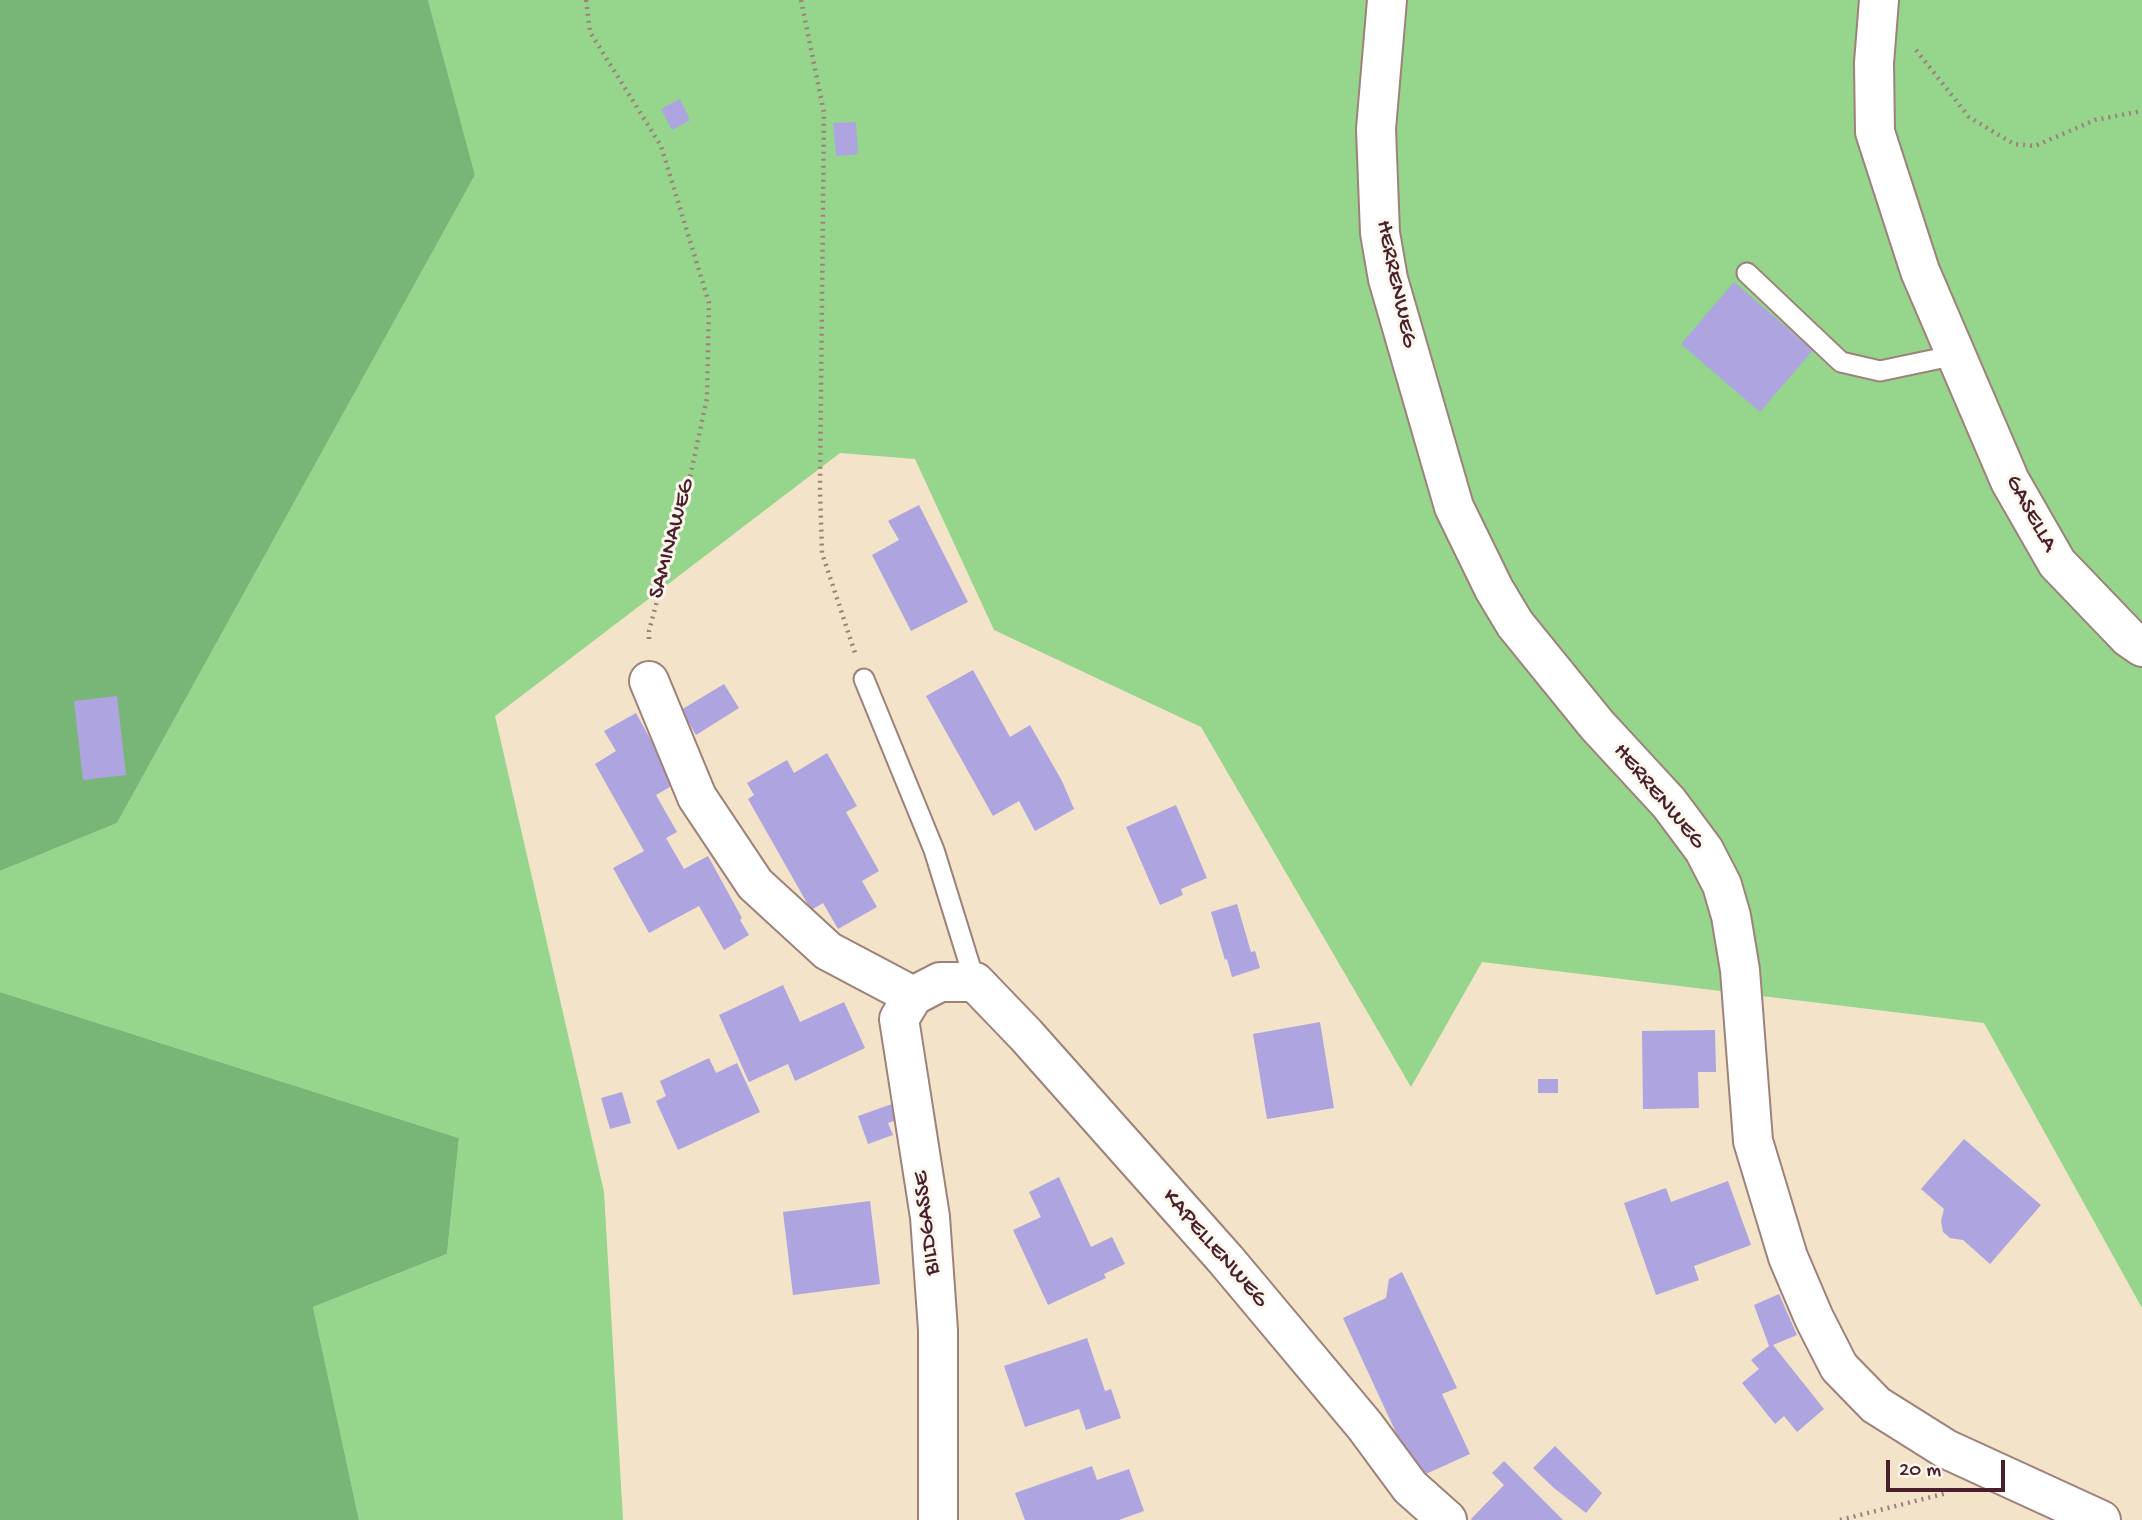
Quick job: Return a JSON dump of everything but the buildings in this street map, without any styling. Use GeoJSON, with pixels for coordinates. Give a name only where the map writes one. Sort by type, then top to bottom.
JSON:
{"type":"FeatureCollection","features":[{"type":"Feature","properties":{"kind":"street","name":"HERRENWEG"},"geometry":{"type":"LineString","coordinates":[[1387,0],[1376,129],[1380,233],[1388,279],[1454,506],[1494,589],[1515,624],[1597,725],[1669,803],[1704,850],[1722,885],[1731,916],[1740,970],[1753,1141],[1788,1256],[1814,1318],[1839,1367],[1876,1405],[1946,1449],[2102,1520]]}},
{"type":"Feature","properties":{"kind":"street"},"geometry":{"type":"LineString","coordinates":[[1880,3],[1874,63],[1875,132],[1920,271],[1956,355]]}},
{"type":"Feature","properties":{"kind":"street","name":"GASELLA"},"geometry":{"type":"LineString","coordinates":[[1956,355],[2010,481],[2057,562],[2129,638],[2142,647]]}},
{"type":"Feature","properties":{"kind":"street"},"geometry":{"type":"LineString","coordinates":[[649,681],[697,797],[755,884],[828,951],[913,996],[940,982],[975,982]]}},
{"type":"Feature","properties":{"kind":"street","name":"KAPELLENWEG"},"geometry":{"type":"LineString","coordinates":[[975,982],[1026,1035],[1226,1260],[1365,1426],[1410,1488],[1447,1520]]}},
{"type":"Feature","properties":{"kind":"street","name":"BILDGASSE"},"geometry":{"type":"LineString","coordinates":[[913,996],[899,1019],[930,1217],[938,1330],[938,1520]]}},
{"type":"Feature","properties":{"kind":"lane"},"geometry":{"type":"LineString","coordinates":[[1747,273],[1841,362],[1880,371],[1956,355]]}},
{"type":"Feature","properties":{"kind":"lane"},"geometry":{"type":"LineString","coordinates":[[864,679],[934,850],[975,982]]}},
{"type":"Feature","properties":{"kind":"path","name":"SAMINAWEG"},"geometry":{"type":"LineString","coordinates":[[586,0],[590,32],[660,146],[709,303],[707,398],[690,477],[649,631],[649,681]]}},
{"type":"Feature","properties":{"kind":"path"},"geometry":{"type":"LineString","coordinates":[[801,0],[824,113],[820,490],[822,553],[864,679]]}},
{"type":"Feature","properties":{"kind":"path"},"geometry":{"type":"LineString","coordinates":[[1880,3],[1969,117],[2014,144],[2035,146],[2095,120],[2142,111]]}},
{"type":"Feature","properties":{"kind":"path"},"geometry":{"type":"LineString","coordinates":[[1840,1520],[2009,1477]]}},
{"type":"Feature","properties":{"kind":"green space"},"geometry":{"type":"Polygon","coordinates":[[[0,0],[428,0],[475,175],[117,823],[0,871],[0,0]]]}},
{"type":"Feature","properties":{"kind":"green space"},"geometry":{"type":"Polygon","coordinates":[[[428,0],[2142,0],[2142,1308],[1984,1023],[1482,962],[1411,1087],[1201,727],[994,630],[915,459],[840,453],[495,716],[604,1192],[623,1520],[359,1520],[313,1307],[447,1254],[459,1138],[0,992],[0,871],[117,823],[475,175],[428,0]]]}},
{"type":"Feature","properties":{"kind":"green space"},"geometry":{"type":"Polygon","coordinates":[[[0,992],[459,1138],[447,1254],[313,1307],[359,1520],[0,1520],[0,992]]]}}]}
